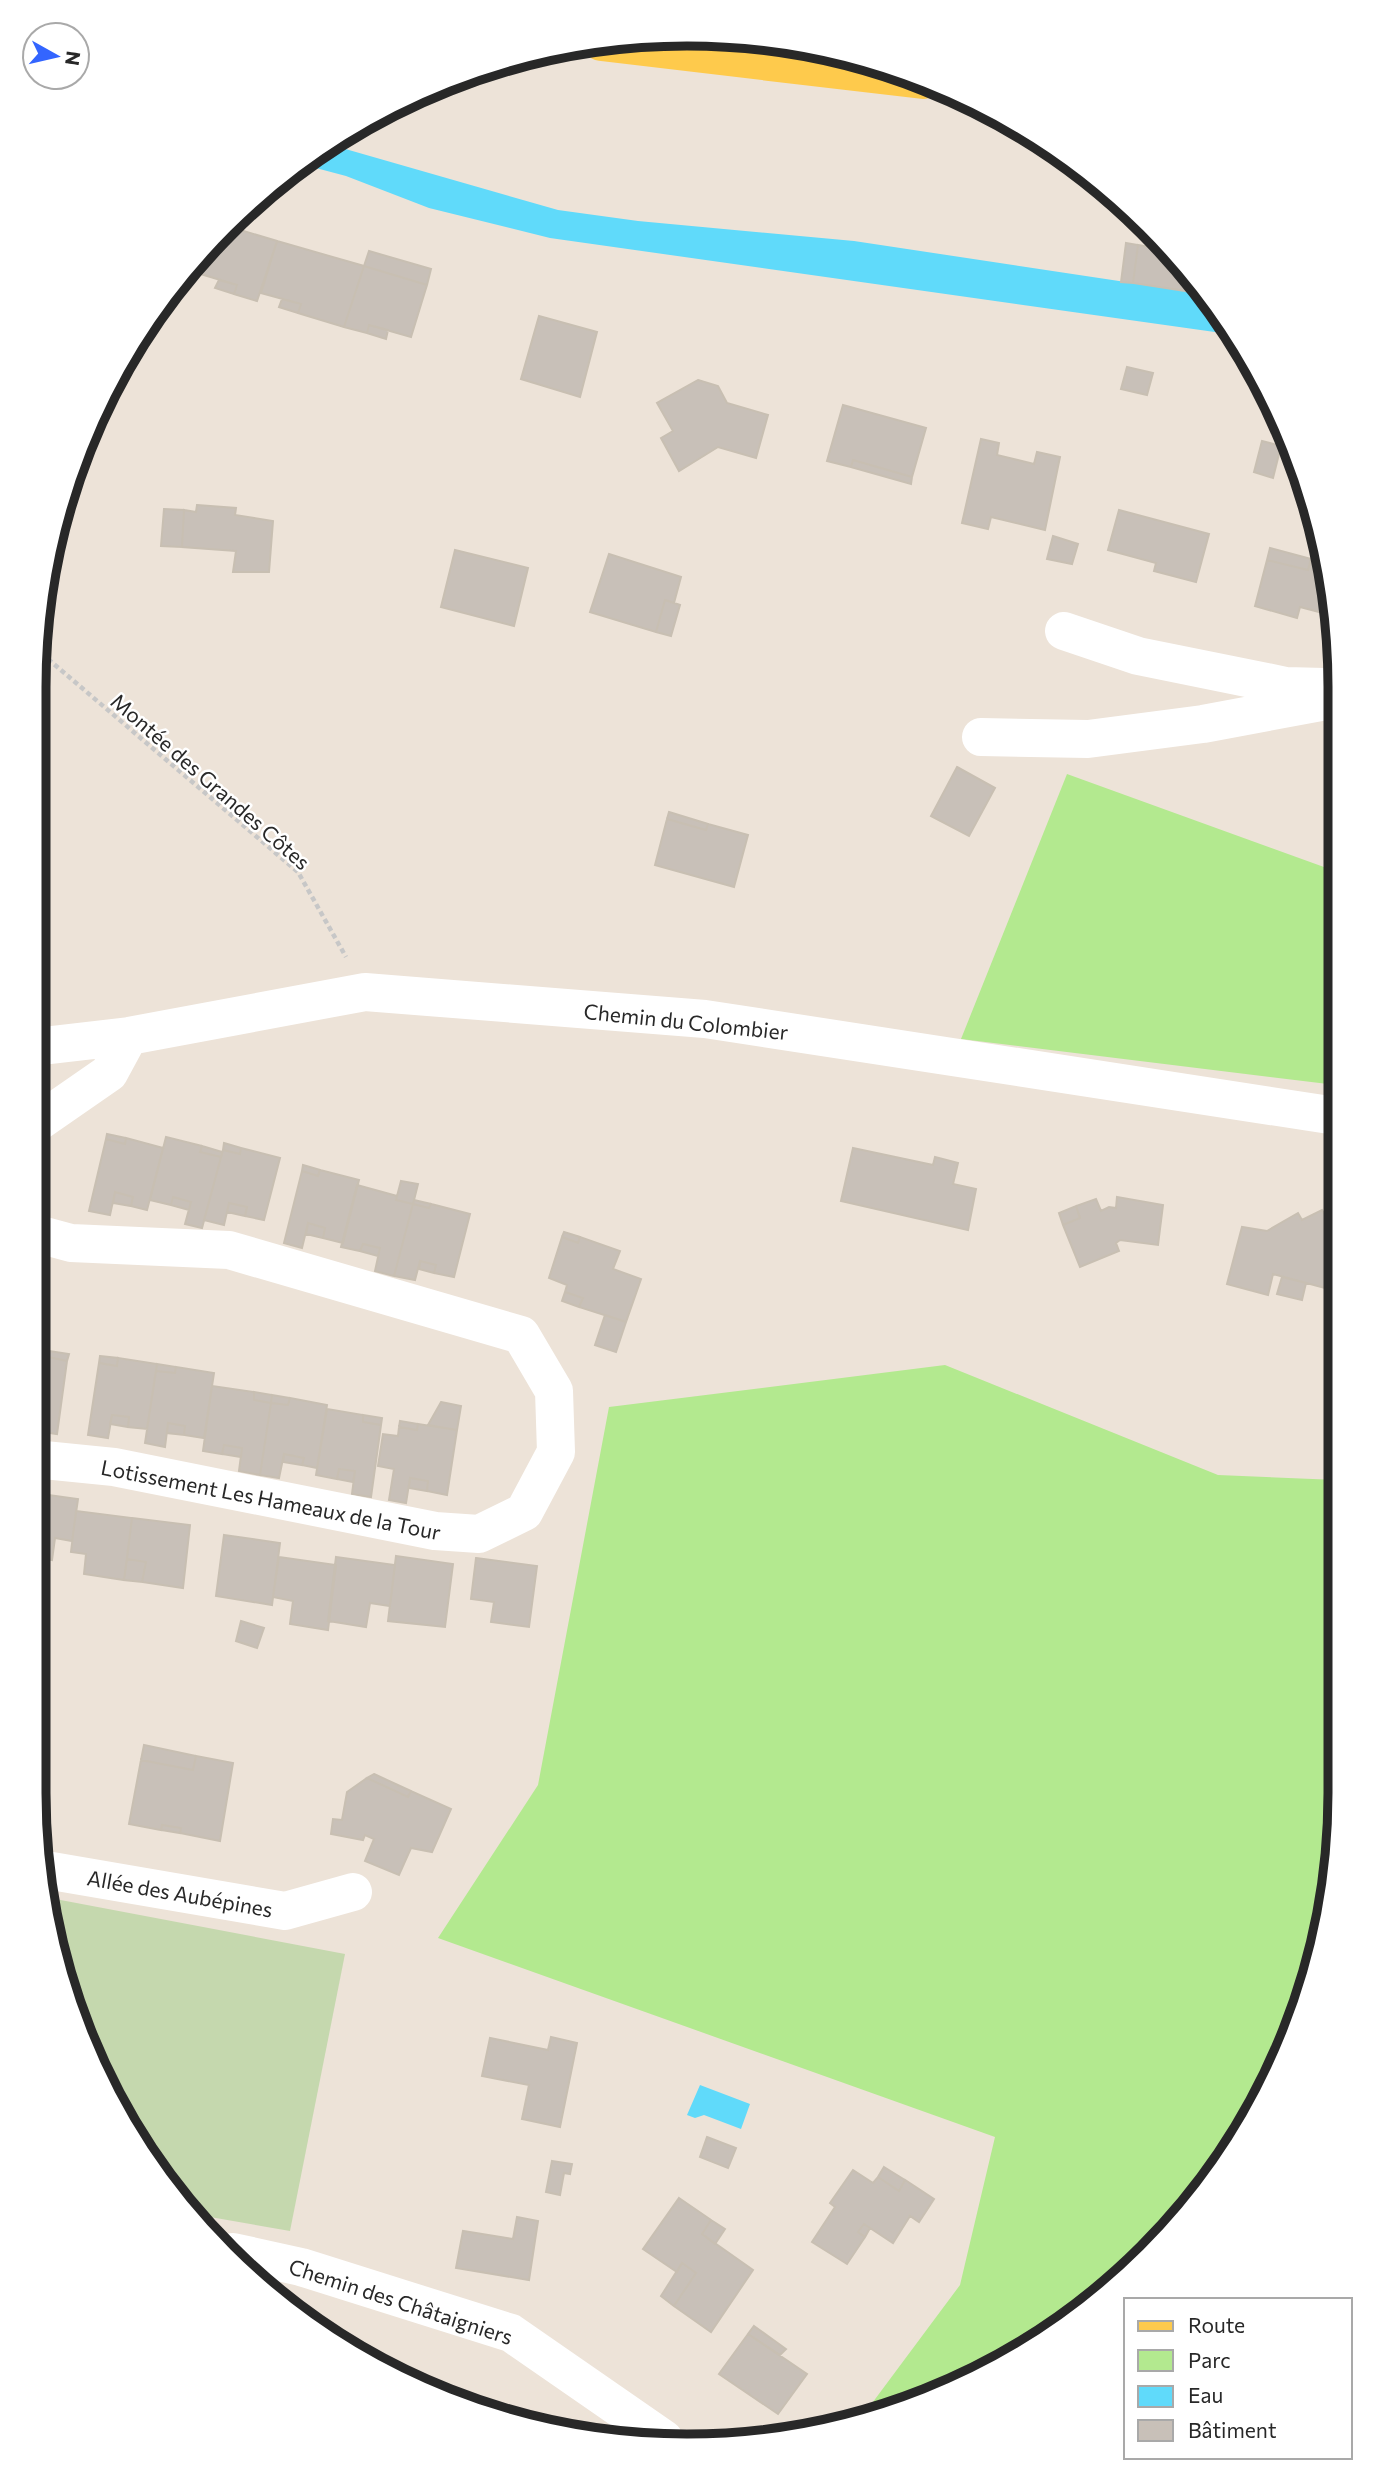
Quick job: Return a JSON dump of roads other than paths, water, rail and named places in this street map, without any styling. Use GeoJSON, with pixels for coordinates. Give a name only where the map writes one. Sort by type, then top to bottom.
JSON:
{"type":"FeatureCollection","features":[{"type":"Feature","properties":{"kind":"main road"},"geometry":{"type":"LineString","coordinates":[[644,47],[875,74]]}},
{"type":"Feature","properties":{"kind":"street"},"geometry":{"type":"LineString","coordinates":[[1064,631],[1151,659],[1328,696]]}},
{"type":"Feature","properties":{"kind":"street"},"geometry":{"type":"LineString","coordinates":[[981,737],[1088,739],[1203,724],[1328,698]]}},
{"type":"Feature","properties":{"kind":"street","name":"Chemin du Colombier"},"geometry":{"type":"LineString","coordinates":[[46,1045],[129,1035],[365,992],[705,1019],[1328,1115]]}},
{"type":"Feature","properties":{"kind":"street"},"geometry":{"type":"LineString","coordinates":[[46,1117],[109,1073],[129,1035]]}},
{"type":"Feature","properties":{"kind":"street","name":"Lotissement Les Hameaux de la Tour"},"geometry":{"type":"LineString","coordinates":[[46,1236],[71,1243],[229,1250],[521,1335],[554,1391],[556,1452],[524,1512],[479,1534],[435,1531],[114,1467],[46,1461]]}},
{"type":"Feature","properties":{"kind":"street","name":"Allée des Aubépines"},"geometry":{"type":"LineString","coordinates":[[50,1871],[285,1911],[354,1892]]}},
{"type":"Feature","properties":{"kind":"street","name":"Chemin des Châtaigniers"},"geometry":{"type":"LineString","coordinates":[[245,2258],[290,2280],[511,2333],[652,2433]]}},
{"type":"Feature","properties":{"kind":"water"},"geometry":{"type":"Polygon","coordinates":[[[340,147],[558,210],[638,221],[854,241],[1192,292],[1221,333],[550,238],[429,208],[346,176],[312,167],[340,147]]]}},
{"type":"Feature","properties":{"kind":"water"},"geometry":{"type":"Polygon","coordinates":[[[700,2085],[750,2104],[741,2129],[704,2115],[695,2118],[687,2115],[700,2085]]]}}]}
